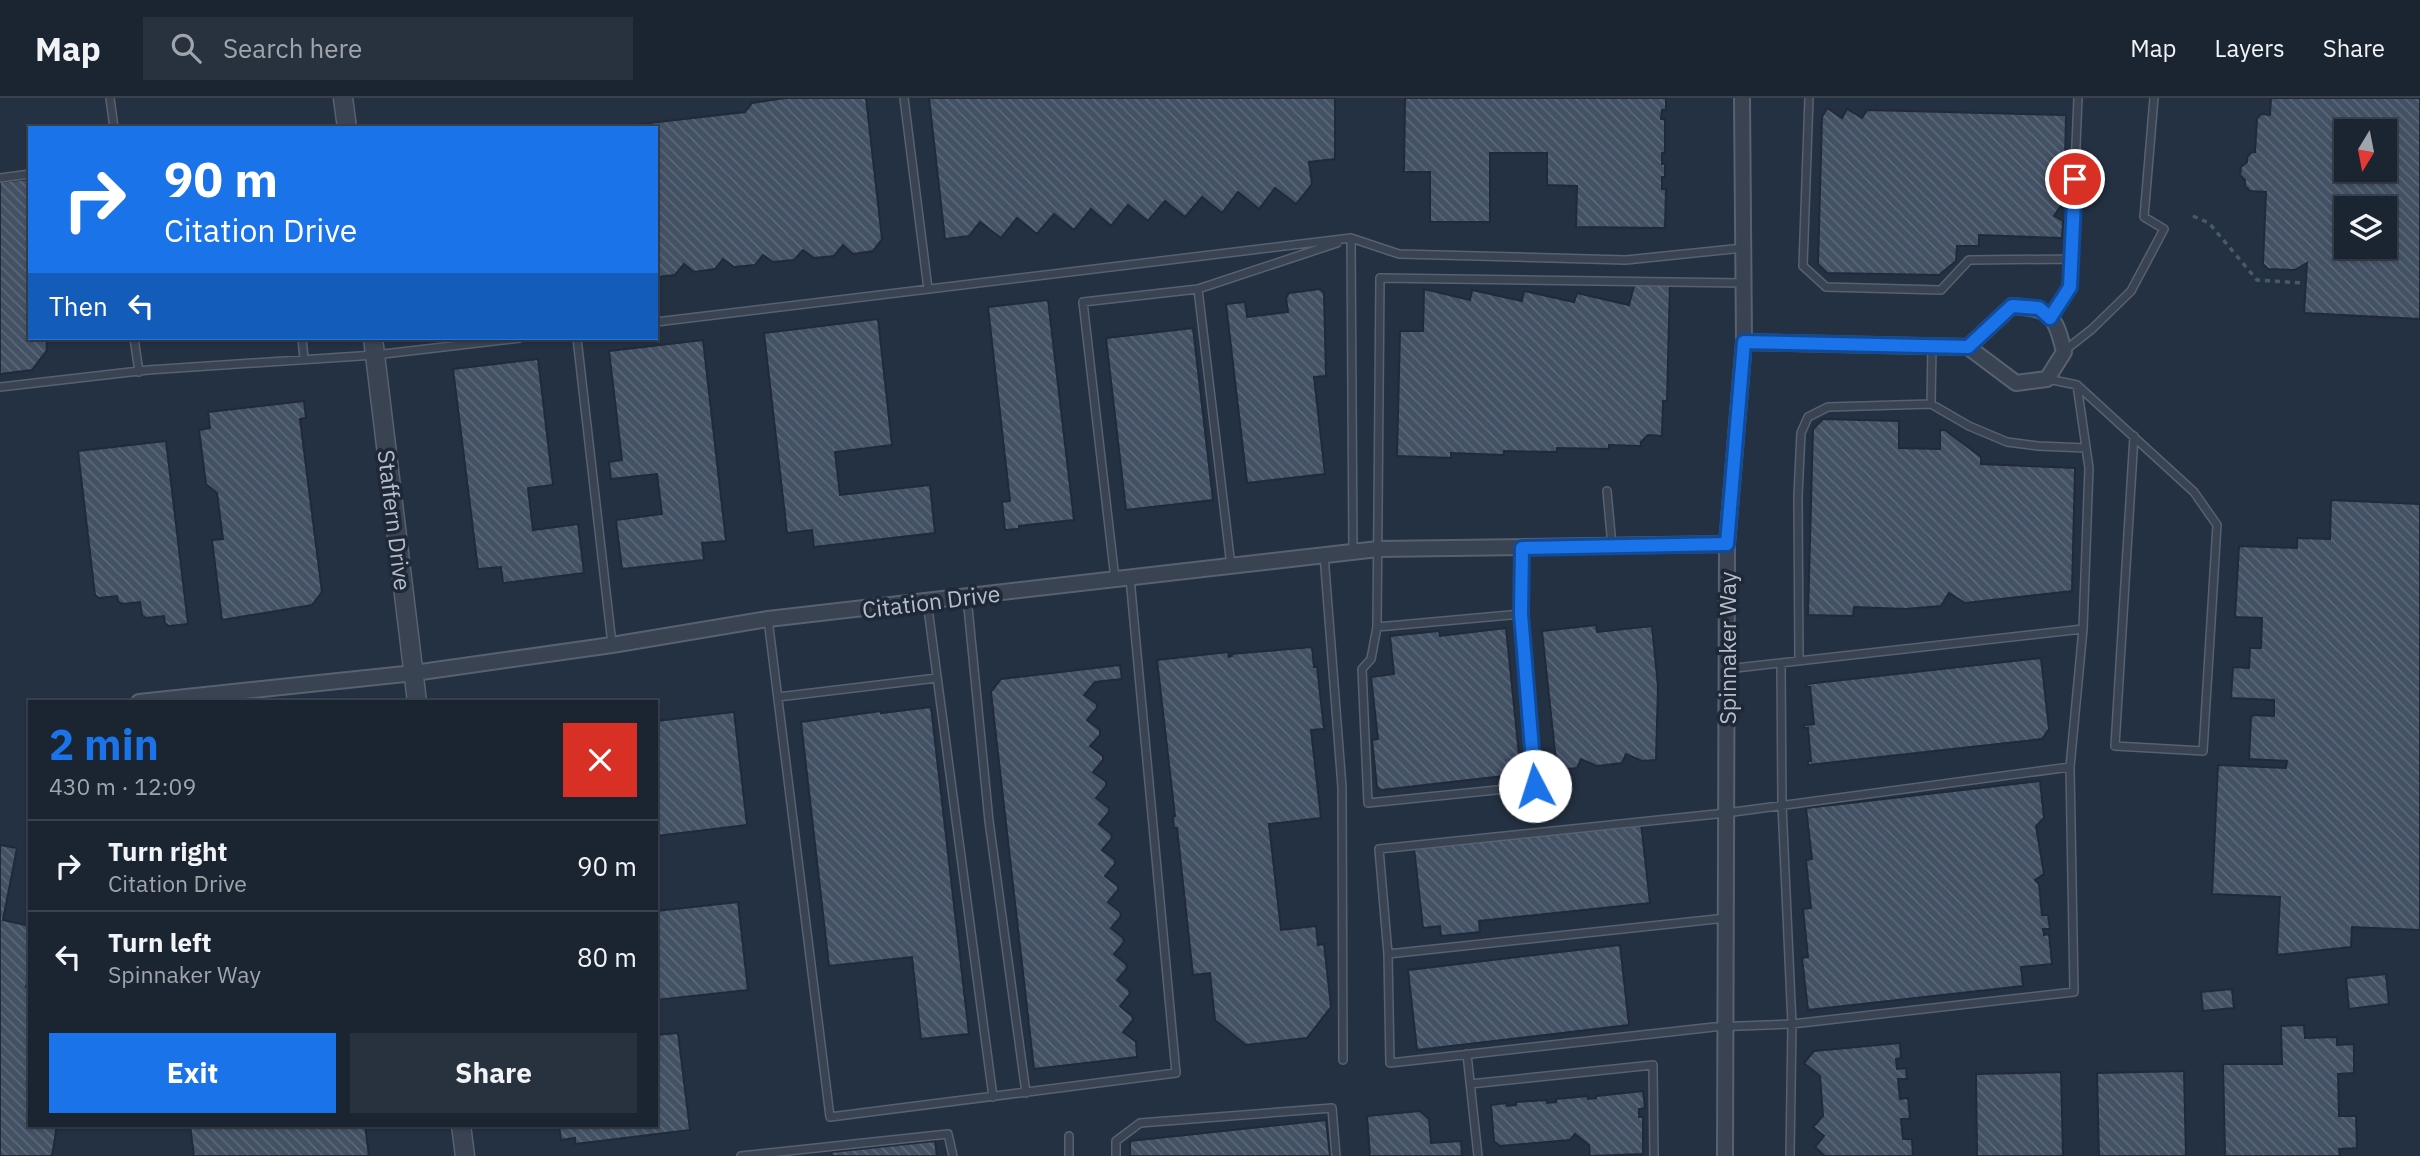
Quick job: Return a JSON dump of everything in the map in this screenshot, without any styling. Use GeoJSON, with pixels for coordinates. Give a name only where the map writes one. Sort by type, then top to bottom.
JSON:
{"type":"FeatureCollection","features":[{"type":"Feature","properties":{"kind":"street"},"geometry":{"type":"LineString","coordinates":[[343,98],[347,126]]}},
{"type":"Feature","properties":{"kind":"street","name":"Spinnaker Way"},"geometry":{"type":"LineString","coordinates":[[1725,1156],[1727,544],[1744,342],[1742,98]]}},
{"type":"Feature","properties":{"kind":"street"},"geometry":{"type":"LineString","coordinates":[[1744,342],[1968,347],[2016,383],[2047,379],[2064,352],[2058,326],[2039,308],[2012,306],[1968,347]]}},
{"type":"Feature","properties":{"kind":"street","name":"Staffern Drive"},"geometry":{"type":"LineString","coordinates":[[374,346],[417,700]]}},
{"type":"Feature","properties":{"kind":"street","name":"Citation Drive"},"geometry":{"type":"LineString","coordinates":[[158,700],[414,673],[768,620],[1378,549],[1727,544]]}},
{"type":"Feature","properties":{"kind":"street"},"geometry":{"type":"LineString","coordinates":[[461,1127],[465,1156]]}},
{"type":"Feature","properties":{"kind":"lane"},"geometry":{"type":"LineString","coordinates":[[110,98],[114,126]]}},
{"type":"Feature","properties":{"kind":"lane"},"geometry":{"type":"LineString","coordinates":[[904,98],[929,289]]}},
{"type":"Feature","properties":{"kind":"lane"},"geometry":{"type":"LineString","coordinates":[[908,120],[910,98]]}},
{"type":"Feature","properties":{"kind":"lane"},"geometry":{"type":"LineString","coordinates":[[1809,98],[1803,267],[1826,287],[1941,290],[1969,260],[2071,259]]}},
{"type":"Feature","properties":{"kind":"lane"},"geometry":{"type":"LineString","coordinates":[[2050,318],[2070,287],[2078,98]]}},
{"type":"Feature","properties":{"kind":"lane"},"geometry":{"type":"LineString","coordinates":[[2064,352],[2131,292],[2164,229],[2144,218],[2154,98]]}},
{"type":"Feature","properties":{"kind":"lane"},"geometry":{"type":"LineString","coordinates":[[0,178],[28,174]]}},
{"type":"Feature","properties":{"kind":"lane"},"geometry":{"type":"LineString","coordinates":[[658,322],[1351,238],[1399,254],[1439,256],[1626,260],[1744,247]]}},
{"type":"Feature","properties":{"kind":"lane"},"geometry":{"type":"LineString","coordinates":[[1115,579],[1083,302],[1198,289],[1351,238]]}},
{"type":"Feature","properties":{"kind":"lane"},"geometry":{"type":"LineString","coordinates":[[1351,238],[1353,552]]}},
{"type":"Feature","properties":{"kind":"lane"},"geometry":{"type":"LineString","coordinates":[[1522,548],[1521,614],[1535,786],[1368,803],[1362,669],[1371,659],[1377,627],[1380,278],[1744,283]]}},
{"type":"Feature","properties":{"kind":"lane"},"geometry":{"type":"LineString","coordinates":[[1198,289],[1231,566]]}},
{"type":"Feature","properties":{"kind":"lane"},"geometry":{"type":"LineString","coordinates":[[134,340],[139,372]]}},
{"type":"Feature","properties":{"kind":"lane"},"geometry":{"type":"LineString","coordinates":[[302,340],[304,359]]}},
{"type":"Feature","properties":{"kind":"lane"},"geometry":{"type":"LineString","coordinates":[[0,387],[139,372],[304,359],[374,346],[484,340]]}},
{"type":"Feature","properties":{"kind":"lane"},"geometry":{"type":"LineString","coordinates":[[577,340],[612,645]]}},
{"type":"Feature","properties":{"kind":"lane"},"geometry":{"type":"LineString","coordinates":[[1931,404],[1932,346]]}},
{"type":"Feature","properties":{"kind":"lane"},"geometry":{"type":"LineString","coordinates":[[2047,379],[2077,385],[2134,436],[2194,492],[2217,525],[2203,751],[2115,746],[2134,436]]}},
{"type":"Feature","properties":{"kind":"lane"},"geometry":{"type":"LineString","coordinates":[[2070,767],[1726,813],[1379,849],[1388,954],[1390,1063],[1725,1027],[1792,1024],[2074,992],[2070,767],[2083,629],[2089,468],[2077,385]]}},
{"type":"Feature","properties":{"kind":"lane"},"geometry":{"type":"LineString","coordinates":[[1799,661],[1798,496],[1801,433],[1808,417],[1828,407],[1931,404],[1969,426],[2007,442],[2086,448]]}},
{"type":"Feature","properties":{"kind":"lane"},"geometry":{"type":"LineString","coordinates":[[1607,491],[1612,547]]}},
{"type":"Feature","properties":{"kind":"lane"},"geometry":{"type":"LineString","coordinates":[[1324,555],[1342,787],[1343,1060]]}},
{"type":"Feature","properties":{"kind":"lane"},"geometry":{"type":"LineString","coordinates":[[768,620],[830,1118],[1176,1073],[1130,578]]}},
{"type":"Feature","properties":{"kind":"lane"},"geometry":{"type":"LineString","coordinates":[[967,597],[989,821],[1026,1093]]}},
{"type":"Feature","properties":{"kind":"lane"},"geometry":{"type":"LineString","coordinates":[[927,601],[993,1097]]}},
{"type":"Feature","properties":{"kind":"lane"},"geometry":{"type":"LineString","coordinates":[[1377,627],[1521,614]]}},
{"type":"Feature","properties":{"kind":"lane"},"geometry":{"type":"LineString","coordinates":[[1727,669],[2083,629]]}},
{"type":"Feature","properties":{"kind":"lane"},"geometry":{"type":"LineString","coordinates":[[1781,663],[1783,805],[1792,1024],[1790,1156]]}},
{"type":"Feature","properties":{"kind":"lane"},"geometry":{"type":"LineString","coordinates":[[778,697],[937,678]]}},
{"type":"Feature","properties":{"kind":"lane"},"geometry":{"type":"LineString","coordinates":[[1388,954],[1726,918]]}},
{"type":"Feature","properties":{"kind":"lane"},"geometry":{"type":"LineString","coordinates":[[1467,1054],[1478,1156]]}},
{"type":"Feature","properties":{"kind":"lane"},"geometry":{"type":"LineString","coordinates":[[1470,1084],[1653,1065],[1654,1156]]}},
{"type":"Feature","properties":{"kind":"lane"},"geometry":{"type":"LineString","coordinates":[[1116,1156],[1116,1140],[1140,1123],[1332,1108],[1336,1156]]}},
{"type":"Feature","properties":{"kind":"lane"},"geometry":{"type":"LineString","coordinates":[[741,1156],[948,1134],[953,1156]]}},
{"type":"Feature","properties":{"kind":"lane"},"geometry":{"type":"LineString","coordinates":[[1069,1136],[1069,1156]]}},
{"type":"Feature","properties":{"kind":"path"},"geometry":{"type":"LineString","coordinates":[[2193,216],[2209,223],[2257,280],[2302,283]]}},
{"type":"Feature","properties":{"kind":"building"},"geometry":{"type":"Polygon","coordinates":[[[785,98],[866,98],[882,239],[873,251],[853,254],[843,245],[834,256],[814,258],[803,250],[794,260],[773,262],[763,255],[755,265],[734,267],[723,259],[715,269],[694,272],[684,264],[675,275],[658,277],[658,126],[623,126],[745,112],[752,103],[785,98]]]}},
{"type":"Feature","properties":{"kind":"building"},"geometry":{"type":"Polygon","coordinates":[[[929,98],[1335,98],[1335,159],[1309,162],[1312,184],[1296,204],[1275,188],[1259,209],[1238,192],[1222,213],[1202,197],[1185,217],[1165,201],[1148,221],[1128,205],[1111,226],[1091,209],[1074,230],[1054,214],[1037,234],[1017,218],[1001,238],[980,222],[969,236],[945,239],[929,98]]]}},
{"type":"Feature","properties":{"kind":"building"},"geometry":{"type":"Polygon","coordinates":[[[1405,98],[1666,98],[1666,110],[1662,110],[1661,119],[1665,119],[1665,153],[1662,153],[1662,164],[1665,164],[1665,177],[1662,177],[1662,189],[1666,189],[1665,228],[1576,227],[1577,186],[1547,185],[1547,153],[1490,153],[1490,222],[1430,222],[1430,172],[1404,172],[1405,98]]]}},
{"type":"Feature","properties":{"kind":"building"},"geometry":{"type":"Polygon","coordinates":[[[2271,98],[2420,98],[2420,319],[2304,313],[2307,263],[2295,270],[2268,269],[2263,264],[2266,192],[2250,191],[2240,175],[2247,157],[2255,152],[2257,119],[2261,114],[2270,115],[2271,98]]]}},
{"type":"Feature","properties":{"kind":"building"},"geometry":{"type":"Polygon","coordinates":[[[1827,108],[1842,118],[1847,109],[1862,118],[1867,110],[2066,115],[2065,161],[2055,176],[2064,182],[2055,196],[2064,201],[2054,216],[2063,221],[2062,238],[1979,235],[1979,246],[1957,246],[1956,261],[1939,275],[1827,273],[1818,264],[1822,117],[1827,108]]]}},
{"type":"Feature","properties":{"kind":"building"},"geometry":{"type":"Polygon","coordinates":[[[28,179],[28,340],[46,340],[47,350],[32,370],[0,374],[0,182],[28,179]]]}},
{"type":"Feature","properties":{"kind":"building"},"geometry":{"type":"Polygon","coordinates":[[[1635,282],[1670,283],[1667,401],[1663,401],[1662,436],[1648,435],[1641,442],[1641,446],[1609,445],[1609,449],[1504,451],[1504,455],[1451,453],[1451,458],[1397,456],[1400,331],[1423,331],[1424,289],[1470,300],[1472,290],[1522,301],[1524,291],[1574,302],[1577,293],[1629,305],[1635,282]]]}},
{"type":"Feature","properties":{"kind":"building"},"geometry":{"type":"Polygon","coordinates":[[[1320,289],[1324,293],[1326,376],[1314,377],[1325,474],[1247,483],[1226,304],[1245,302],[1247,317],[1288,312],[1286,298],[1289,293],[1320,289]]]}},
{"type":"Feature","properties":{"kind":"building"},"geometry":{"type":"Polygon","coordinates":[[[1048,300],[1074,520],[1005,530],[1002,502],[1010,501],[988,307],[1048,300]]]}},
{"type":"Feature","properties":{"kind":"building"},"geometry":{"type":"Polygon","coordinates":[[[878,319],[892,445],[835,452],[840,495],[930,485],[935,533],[814,547],[812,530],[787,533],[764,333],[878,319]]]}},
{"type":"Feature","properties":{"kind":"building"},"geometry":{"type":"Polygon","coordinates":[[[1193,328],[1213,500],[1126,510],[1106,338],[1193,328]]]}},
{"type":"Feature","properties":{"kind":"building"},"geometry":{"type":"Polygon","coordinates":[[[703,340],[726,541],[702,543],[704,560],[622,569],[616,520],[662,514],[657,474],[611,479],[609,462],[622,460],[609,351],[703,340]]]}},
{"type":"Feature","properties":{"kind":"building"},"geometry":{"type":"Polygon","coordinates":[[[538,359],[553,485],[528,488],[533,530],[578,524],[584,573],[503,583],[501,567],[478,569],[453,369],[538,359]]]}},
{"type":"Feature","properties":{"kind":"building"},"geometry":{"type":"Polygon","coordinates":[[[304,401],[306,418],[300,419],[322,592],[312,605],[222,620],[212,540],[223,539],[217,493],[206,484],[199,430],[210,428],[208,412],[304,401]]]}},
{"type":"Feature","properties":{"kind":"building"},"geometry":{"type":"Polygon","coordinates":[[[1823,419],[1899,421],[1899,448],[1940,449],[1940,430],[1945,430],[1981,457],[1981,464],[2075,468],[2072,591],[1965,603],[1949,593],[1941,606],[1906,609],[1854,607],[1853,616],[1808,615],[1813,429],[1823,419]]]}},
{"type":"Feature","properties":{"kind":"building"},"geometry":{"type":"Polygon","coordinates":[[[166,441],[188,624],[169,626],[165,623],[164,616],[146,618],[142,615],[140,602],[122,604],[117,596],[99,598],[95,595],[78,451],[166,441]]]}},
{"type":"Feature","properties":{"kind":"building"},"geometry":{"type":"Polygon","coordinates":[[[2331,500],[2420,504],[2420,930],[2352,927],[2351,947],[2277,955],[2280,897],[2212,894],[2218,765],[2286,768],[2287,761],[2249,759],[2251,718],[2253,715],[2274,716],[2274,700],[2231,698],[2233,667],[2249,668],[2250,648],[2261,648],[2262,618],[2235,617],[2239,546],[2297,548],[2297,538],[2330,539],[2331,500]]]}},
{"type":"Feature","properties":{"kind":"building"},"geometry":{"type":"Polygon","coordinates":[[[1596,625],[1597,632],[1652,626],[1658,687],[1656,760],[1642,761],[1626,754],[1622,763],[1597,766],[1581,759],[1577,768],[1557,770],[1542,631],[1596,625]]]}},
{"type":"Feature","properties":{"kind":"building"},"geometry":{"type":"Polygon","coordinates":[[[1506,628],[1521,774],[1381,790],[1377,787],[1372,740],[1378,739],[1371,677],[1394,674],[1390,636],[1439,631],[1440,636],[1506,628]]]}},
{"type":"Feature","properties":{"kind":"building"},"geometry":{"type":"Polygon","coordinates":[[[1312,647],[1324,729],[1311,730],[1321,818],[1269,824],[1281,930],[1316,926],[1318,945],[1324,944],[1331,1007],[1307,1038],[1246,1045],[1215,1020],[1210,973],[1193,975],[1177,828],[1174,828],[1175,816],[1157,660],[1228,652],[1229,657],[1231,654],[1312,647]]]}},
{"type":"Feature","properties":{"kind":"building"},"geometry":{"type":"Polygon","coordinates":[[[2041,658],[2049,729],[2042,739],[1808,765],[1808,761],[1811,761],[1808,728],[1804,728],[1804,725],[1814,724],[1810,687],[1806,684],[2041,658]]]}},
{"type":"Feature","properties":{"kind":"building"},"geometry":{"type":"Polygon","coordinates":[[[1120,665],[1122,679],[1095,682],[1084,695],[1097,704],[1097,708],[1087,720],[1100,730],[1100,735],[1090,746],[1103,756],[1103,760],[1093,772],[1106,782],[1106,786],[1096,798],[1109,808],[1109,812],[1099,824],[1112,838],[1102,850],[1115,860],[1115,864],[1105,876],[1118,886],[1118,890],[1108,902],[1121,916],[1111,928],[1124,942],[1114,954],[1127,968],[1117,980],[1129,990],[1130,994],[1120,1006],[1133,1020],[1123,1032],[1136,1042],[1137,1057],[1034,1069],[991,692],[1001,679],[1120,665]]]}},
{"type":"Feature","properties":{"kind":"building"},"geometry":{"type":"Polygon","coordinates":[[[931,707],[969,1034],[921,1039],[912,957],[829,966],[801,722],[931,707]]]}},
{"type":"Feature","properties":{"kind":"building"},"geometry":{"type":"Polygon","coordinates":[[[734,712],[747,825],[658,836],[658,721],[734,712]]]}},
{"type":"Feature","properties":{"kind":"building"},"geometry":{"type":"Polygon","coordinates":[[[2040,781],[2044,818],[2036,826],[2044,874],[2035,880],[2039,884],[2042,915],[2048,915],[2050,929],[2043,929],[2044,935],[2049,934],[2052,964],[2021,967],[2023,986],[1808,1010],[1802,958],[1808,957],[1803,909],[1811,908],[1806,860],[1812,859],[1806,808],[2040,781]]]}},
{"type":"Feature","properties":{"kind":"building"},"geometry":{"type":"Polygon","coordinates":[[[1641,823],[1650,903],[1479,921],[1480,932],[1441,936],[1440,926],[1423,928],[1414,848],[1641,823]]]}},
{"type":"Feature","properties":{"kind":"building"},"geometry":{"type":"Polygon","coordinates":[[[0,845],[17,848],[3,920],[28,926],[28,1127],[55,1127],[56,1132],[52,1156],[0,1156],[0,845]]]}},
{"type":"Feature","properties":{"kind":"building"},"geometry":{"type":"Polygon","coordinates":[[[738,902],[748,990],[658,1000],[658,911],[738,902]]]}},
{"type":"Feature","properties":{"kind":"building"},"geometry":{"type":"Polygon","coordinates":[[[1620,945],[1629,1025],[1417,1050],[1408,970],[1620,945]]]}},
{"type":"Feature","properties":{"kind":"building"},"geometry":{"type":"Polygon","coordinates":[[[2386,974],[2389,1004],[2349,1009],[2346,978],[2386,974]]]}},
{"type":"Feature","properties":{"kind":"building"},"geometry":{"type":"Polygon","coordinates":[[[2232,989],[2234,1008],[2203,1011],[2201,992],[2232,989]]]}},
{"type":"Feature","properties":{"kind":"building"},"geometry":{"type":"Polygon","coordinates":[[[2304,1025],[2305,1038],[2337,1037],[2337,1045],[2354,1044],[2354,1073],[2338,1074],[2339,1116],[2356,1116],[2357,1148],[2339,1149],[2340,1156],[2225,1156],[2223,1064],[2282,1064],[2281,1026],[2304,1025]]]}},
{"type":"Feature","properties":{"kind":"building"},"geometry":{"type":"Polygon","coordinates":[[[678,1033],[690,1130],[575,1144],[575,1138],[561,1140],[559,1127],[658,1127],[658,1035],[678,1033]]]}},
{"type":"Feature","properties":{"kind":"building"},"geometry":{"type":"Polygon","coordinates":[[[1900,1043],[1901,1058],[1896,1059],[1897,1069],[1906,1068],[1907,1079],[1898,1079],[1900,1099],[1908,1098],[1910,1119],[1901,1119],[1903,1139],[1912,1139],[1913,1156],[1825,1156],[1815,1147],[1824,1136],[1813,1127],[1823,1116],[1820,1076],[1804,1063],[1814,1051],[1900,1043]]]}},
{"type":"Feature","properties":{"kind":"building"},"geometry":{"type":"Polygon","coordinates":[[[2184,1071],[2186,1156],[2099,1156],[2097,1073],[2184,1071]]]}},
{"type":"Feature","properties":{"kind":"building"},"geometry":{"type":"Polygon","coordinates":[[[2061,1072],[2063,1156],[1977,1156],[1976,1074],[2061,1072]]]}},
{"type":"Feature","properties":{"kind":"building"},"geometry":{"type":"Polygon","coordinates":[[[1643,1091],[1645,1108],[1639,1109],[1639,1117],[1643,1117],[1643,1154],[1590,1156],[1589,1145],[1575,1134],[1570,1140],[1500,1146],[1494,1141],[1491,1105],[1506,1103],[1507,1106],[1516,1105],[1516,1102],[1547,1100],[1547,1103],[1556,1102],[1556,1099],[1587,1096],[1588,1099],[1643,1091]]]}},
{"type":"Feature","properties":{"kind":"building"},"geometry":{"type":"Polygon","coordinates":[[[1420,1111],[1429,1119],[1431,1143],[1461,1141],[1462,1156],[1370,1156],[1367,1116],[1420,1111]]]}},
{"type":"Feature","properties":{"kind":"building"},"geometry":{"type":"Polygon","coordinates":[[[1326,1120],[1330,1156],[1130,1156],[1130,1141],[1326,1120]]]}},
{"type":"Feature","properties":{"kind":"building"},"geometry":{"type":"Polygon","coordinates":[[[190,1127],[365,1127],[369,1156],[194,1156],[190,1127]]]}},
{"type":"Feature","properties":{"kind":"building"},"geometry":{"type":"Polygon","coordinates":[[[935,1141],[937,1156],[832,1156],[831,1152],[935,1141]]]}},
{"type":"Feature","properties":{"kind":"route"},"geometry":{"type":"LineString","coordinates":[[1535,786],[1521,614],[1522,548],[1727,544],[1744,342],[1968,347],[2012,306],[2039,308],[2050,318],[2070,287],[2075,179]]}}]}
